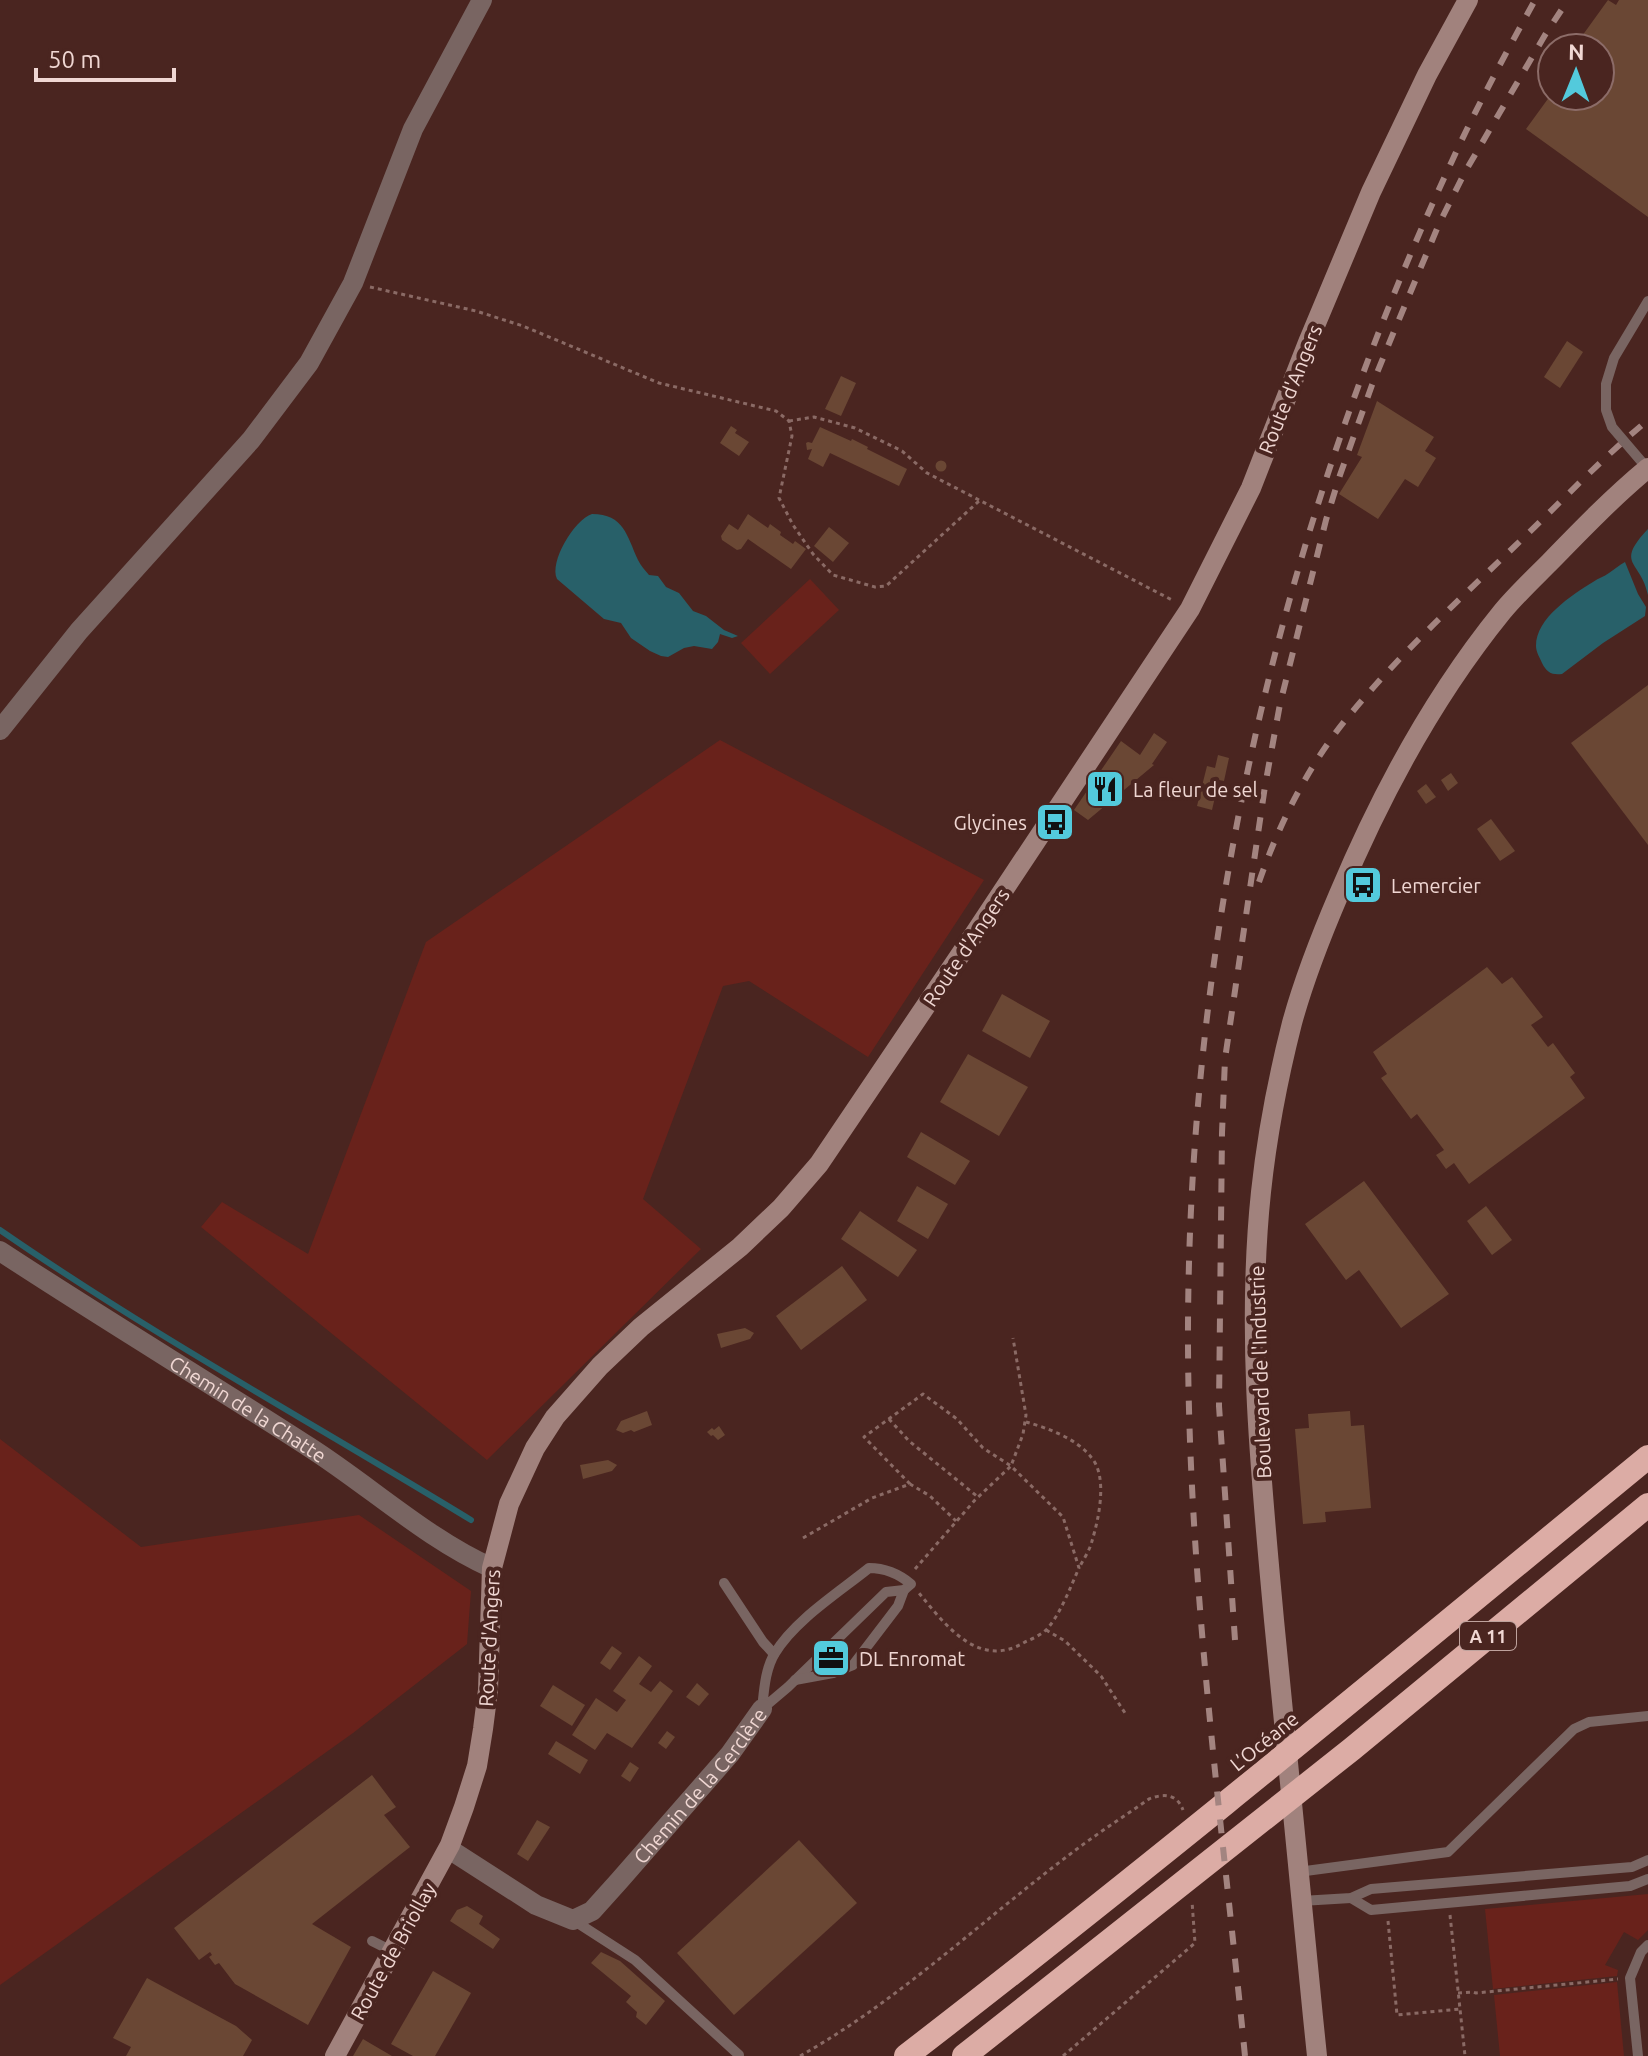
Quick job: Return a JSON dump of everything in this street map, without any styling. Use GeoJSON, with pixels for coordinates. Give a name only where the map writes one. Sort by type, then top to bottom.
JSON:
{"type":"FeatureCollection","features":[{"type":"Feature","properties":{"kind":"highway","name":"L’Océane"},"geometry":{"type":"LineString","coordinates":[[906,2056],[1156,1859],[1648,1457]]}},
{"type":"Feature","properties":{"kind":"highway","name":"A 11"},"geometry":{"type":"LineString","coordinates":[[964,2056],[1352,1749],[1648,1505]]}},
{"type":"Feature","properties":{"kind":"street"},"geometry":{"type":"LineString","coordinates":[[0,730],[79,631],[251,440],[309,363],[353,283],[413,129],[482,0]]}},
{"type":"Feature","properties":{"kind":"street","name":"Route d'Angers"},"geometry":{"type":"LineString","coordinates":[[450,1847],[477,1766],[483,1729],[488,1690],[492,1568],[509,1504],[535,1448],[555,1417],[591,1375],[641,1327],[761,1228],[819,1164],[1190,609],[1251,488],[1371,192],[1427,75],[1468,0]]}},
{"type":"Feature","properties":{"kind":"street","name":"Boulevard de l'Industrie"},"geometry":{"type":"LineString","coordinates":[[1317,2056],[1265,1520],[1256,1390],[1256,1258],[1261,1194],[1276,1095],[1293,1022],[1323,932],[1360,844],[1394,775],[1431,711],[1505,608],[1596,515],[1648,468]]}},
{"type":"Feature","properties":{"kind":"street","name":"Chemin de la Chatte"},"geometry":{"type":"LineString","coordinates":[[0,1251],[312,1449],[434,1535],[492,1568]]}},
{"type":"Feature","properties":{"kind":"street","name":"Chemin de la Cerclère"},"geometry":{"type":"LineString","coordinates":[[573,1920],[592,1911],[601,1901],[730,1754],[762,1709]]}},
{"type":"Feature","properties":{"kind":"street"},"geometry":{"type":"LineString","coordinates":[[450,1847],[536,1905],[573,1920]]}},
{"type":"Feature","properties":{"kind":"street","name":"Route de Briollay"},"geometry":{"type":"LineString","coordinates":[[335,2056],[450,1847]]}},
{"type":"Feature","properties":{"kind":"lane"},"geometry":{"type":"LineString","coordinates":[[1648,301],[1614,358],[1606,384],[1606,410],[1612,427],[1648,468]]}},
{"type":"Feature","properties":{"kind":"lane","name":"Chemin de la Cerclère"},"geometry":{"type":"LineString","coordinates":[[762,1709],[766,1678],[774,1654],[797,1626],[869,1568],[879,1568],[907,1584]]}},
{"type":"Feature","properties":{"kind":"lane"},"geometry":{"type":"LineString","coordinates":[[724,1583],[774,1654]]}},
{"type":"Feature","properties":{"kind":"lane"},"geometry":{"type":"LineString","coordinates":[[795,1680],[833,1673],[853,1665],[898,1606],[907,1584]]}},
{"type":"Feature","properties":{"kind":"lane"},"geometry":{"type":"LineString","coordinates":[[762,1709],[886,1592],[907,1584]]}},
{"type":"Feature","properties":{"kind":"lane"},"geometry":{"type":"LineString","coordinates":[[1298,1872],[1448,1852],[1574,1729],[1589,1722],[1648,1716]]}},
{"type":"Feature","properties":{"kind":"lane"},"geometry":{"type":"LineString","coordinates":[[1301,1901],[1351,1898],[1371,1889],[1632,1867],[1648,1860]]}},
{"type":"Feature","properties":{"kind":"lane"},"geometry":{"type":"LineString","coordinates":[[1351,1898],[1371,1910],[1630,1886],[1648,1879]]}},
{"type":"Feature","properties":{"kind":"lane"},"geometry":{"type":"LineString","coordinates":[[573,1920],[635,1960],[739,2055]]}},
{"type":"Feature","properties":{"kind":"lane"},"geometry":{"type":"LineString","coordinates":[[372,1941],[392,1951]]}},
{"type":"Feature","properties":{"kind":"lane"},"geometry":{"type":"LineString","coordinates":[[1638,2056],[1630,1978],[1641,1952],[1648,1945]]}},
{"type":"Feature","properties":{"kind":"path"},"geometry":{"type":"LineString","coordinates":[[353,283],[476,311],[523,326],[659,383],[776,411],[789,421],[792,436],[779,498],[813,554],[833,575],[875,587],[886,586],[979,501]]}},
{"type":"Feature","properties":{"kind":"path"},"geometry":{"type":"LineString","coordinates":[[789,421],[814,417],[855,428],[902,451],[927,473],[1190,609]]}},
{"type":"Feature","properties":{"kind":"path"},"geometry":{"type":"LineString","coordinates":[[1013,1338],[1026,1415],[1018,1452],[1011,1466],[978,1497],[907,1584],[940,1620],[968,1643],[992,1653],[1018,1647],[1046,1630],[1063,1603],[1092,1542],[1102,1487],[1093,1458],[1073,1442],[1025,1422]]}},
{"type":"Feature","properties":{"kind":"path"},"geometry":{"type":"LineString","coordinates":[[957,1522],[930,1496],[910,1484],[864,1437],[923,1394],[957,1419],[983,1448],[1011,1466],[1063,1517],[1079,1568]]}},
{"type":"Feature","properties":{"kind":"path"},"geometry":{"type":"LineString","coordinates":[[889,1419],[909,1441],[978,1497]]}},
{"type":"Feature","properties":{"kind":"path"},"geometry":{"type":"LineString","coordinates":[[803,1538],[872,1498],[910,1484]]}},
{"type":"Feature","properties":{"kind":"path"},"geometry":{"type":"LineString","coordinates":[[1046,1630],[1065,1641],[1101,1676],[1125,1713]]}},
{"type":"Feature","properties":{"kind":"path"},"geometry":{"type":"LineString","coordinates":[[1450,1915],[1465,2056]]}},
{"type":"Feature","properties":{"kind":"path"},"geometry":{"type":"LineString","coordinates":[[1388,1921],[1397,2015],[1460,2009]]}},
{"type":"Feature","properties":{"kind":"path"},"geometry":{"type":"LineString","coordinates":[[1458,1993],[1630,1978]]}},
{"type":"Feature","properties":{"kind":"shaded area"},"geometry":{"type":"Polygon","coordinates":[[[810,579],[839,610],[770,674],[741,643],[810,579]]]}},
{"type":"Feature","properties":{"kind":"shaded area"},"geometry":{"type":"Polygon","coordinates":[[[720,740],[984,880],[868,1057],[749,981],[723,986],[643,1199],[701,1249],[487,1460],[201,1227],[222,1202],[308,1254],[426,942],[720,740]]]}},
{"type":"Feature","properties":{"kind":"shaded area"},"geometry":{"type":"Polygon","coordinates":[[[0,1439],[141,1547],[359,1515],[471,1591],[467,1644],[353,1733],[0,1985],[0,1439]]]}},
{"type":"Feature","properties":{"kind":"shaded area"},"geometry":{"type":"Polygon","coordinates":[[[1648,1894],[1648,1930],[1638,1940],[1624,1932],[1605,1965],[1618,1970],[1617,1976],[1493,1989],[1485,1909],[1648,1894]]]}},
{"type":"Feature","properties":{"kind":"shaded area"},"geometry":{"type":"Polygon","coordinates":[[[1617,1982],[1624,2056],[1500,2056],[1494,1995],[1617,1982]]]}},
{"type":"Feature","properties":{"kind":"water"},"geometry":{"type":"Polygon","coordinates":[[[592,514],[618,522],[649,575],[658,576],[666,587],[679,593],[693,611],[738,636],[732,638],[720,634],[712,649],[694,646],[668,657],[650,651],[631,638],[621,623],[604,619],[557,579],[555,572],[565,542],[578,524],[592,514]]]}},
{"type":"Feature","properties":{"kind":"water"},"geometry":{"type":"Polygon","coordinates":[[[1648,529],[1648,595],[1631,556],[1648,529]]]}},
{"type":"Feature","properties":{"kind":"water"},"geometry":{"type":"Polygon","coordinates":[[[1625,562],[1646,607],[1645,616],[1562,674],[1548,671],[1536,648],[1538,636],[1548,617],[1585,587],[1625,562]]]}},
{"type":"Feature","properties":{"kind":"building"},"geometry":{"type":"Polygon","coordinates":[[[1608,0],[1616,5],[1619,0],[1648,0],[1648,217],[1526,129],[1538,112],[1616,112],[1616,32],[1585,32],[1608,0]]]}},
{"type":"Feature","properties":{"kind":"building"},"geometry":{"type":"Polygon","coordinates":[[[1567,341],[1583,352],[1560,388],[1544,377],[1567,341]]]}},
{"type":"Feature","properties":{"kind":"building"},"geometry":{"type":"Polygon","coordinates":[[[841,376],[856,383],[841,416],[825,409],[841,376]]]}},
{"type":"Feature","properties":{"kind":"building"},"geometry":{"type":"Polygon","coordinates":[[[1377,401],[1434,437],[1425,451],[1436,458],[1418,487],[1405,479],[1378,519],[1339,494],[1362,457],[1357,455],[1377,401]]]}},
{"type":"Feature","properties":{"kind":"building"},"geometry":{"type":"Polygon","coordinates":[[[731,426],[737,430],[735,433],[749,442],[739,456],[720,443],[731,426]]]}},
{"type":"Feature","properties":{"kind":"building"},"geometry":{"type":"Polygon","coordinates":[[[820,427],[852,439],[907,469],[899,486],[830,453],[823,467],[808,459],[812,449],[807,450],[806,443],[812,443],[820,427]]]}},
{"type":"Feature","properties":{"kind":"building"},"geometry":{"type":"Polygon","coordinates":[[[941,460],[947,466],[941,472],[935,466],[941,460]]]}},
{"type":"Feature","properties":{"kind":"building"},"geometry":{"type":"Polygon","coordinates":[[[748,514],[768,528],[770,524],[781,532],[780,535],[806,549],[791,569],[748,539],[737,550],[722,540],[721,536],[729,524],[738,530],[748,514]]]}},
{"type":"Feature","properties":{"kind":"building"},"geometry":{"type":"Polygon","coordinates":[[[829,527],[849,543],[833,562],[814,546],[829,527]]]}},
{"type":"Feature","properties":{"kind":"building"},"geometry":{"type":"Polygon","coordinates":[[[1648,685],[1648,845],[1571,743],[1648,685]]]}},
{"type":"Feature","properties":{"kind":"building"},"geometry":{"type":"Polygon","coordinates":[[[1154,733],[1167,742],[1154,765],[1088,820],[1074,810],[1121,741],[1140,755],[1154,733]]]}},
{"type":"Feature","properties":{"kind":"building"},"geometry":{"type":"Polygon","coordinates":[[[1218,755],[1229,758],[1224,781],[1219,780],[1212,810],[1197,806],[1207,766],[1215,768],[1218,755]]]}},
{"type":"Feature","properties":{"kind":"building"},"geometry":{"type":"Polygon","coordinates":[[[1451,773],[1458,783],[1448,791],[1441,780],[1451,773]]]}},
{"type":"Feature","properties":{"kind":"building"},"geometry":{"type":"Polygon","coordinates":[[[1426,784],[1436,797],[1426,804],[1417,791],[1426,784]]]}},
{"type":"Feature","properties":{"kind":"building"},"geometry":{"type":"Polygon","coordinates":[[[1491,819],[1515,851],[1500,861],[1477,829],[1491,819]]]}},
{"type":"Feature","properties":{"kind":"building"},"geometry":{"type":"Polygon","coordinates":[[[1487,967],[1502,984],[1512,977],[1543,1017],[1531,1025],[1548,1047],[1553,1043],[1575,1073],[1570,1077],[1585,1098],[1469,1184],[1454,1163],[1446,1169],[1436,1155],[1444,1150],[1417,1114],[1411,1119],[1381,1078],[1387,1074],[1373,1052],[1487,967]]]}},
{"type":"Feature","properties":{"kind":"building"},"geometry":{"type":"Polygon","coordinates":[[[1002,994],[1050,1021],[1030,1058],[982,1031],[1002,994]]]}},
{"type":"Feature","properties":{"kind":"building"},"geometry":{"type":"Polygon","coordinates":[[[968,1054],[1028,1087],[999,1136],[940,1102],[968,1054]]]}},
{"type":"Feature","properties":{"kind":"building"},"geometry":{"type":"Polygon","coordinates":[[[921,1132],[970,1161],[955,1185],[907,1157],[921,1132]]]}},
{"type":"Feature","properties":{"kind":"building"},"geometry":{"type":"Polygon","coordinates":[[[1364,1181],[1449,1294],[1401,1328],[1359,1270],[1346,1280],[1305,1224],[1364,1181]]]}},
{"type":"Feature","properties":{"kind":"building"},"geometry":{"type":"Polygon","coordinates":[[[917,1186],[948,1204],[928,1239],[897,1221],[917,1186]]]}},
{"type":"Feature","properties":{"kind":"building"},"geometry":{"type":"Polygon","coordinates":[[[1486,1206],[1512,1240],[1492,1255],[1467,1221],[1486,1206]]]}},
{"type":"Feature","properties":{"kind":"building"},"geometry":{"type":"Polygon","coordinates":[[[860,1211],[917,1250],[898,1277],[841,1239],[860,1211]]]}},
{"type":"Feature","properties":{"kind":"building"},"geometry":{"type":"Polygon","coordinates":[[[842,1266],[867,1300],[801,1350],[776,1316],[842,1266]]]}},
{"type":"Feature","properties":{"kind":"building"},"geometry":{"type":"Polygon","coordinates":[[[745,1328],[754,1333],[750,1339],[721,1348],[717,1334],[745,1328]]]}},
{"type":"Feature","properties":{"kind":"building"},"geometry":{"type":"Polygon","coordinates":[[[647,1411],[652,1425],[634,1432],[616,1430],[621,1421],[647,1411]]]}},
{"type":"Feature","properties":{"kind":"building"},"geometry":{"type":"Polygon","coordinates":[[[1350,1411],[1351,1426],[1364,1425],[1371,1508],[1325,1512],[1326,1522],[1303,1524],[1295,1429],[1309,1428],[1308,1414],[1350,1411]]]}},
{"type":"Feature","properties":{"kind":"building"},"geometry":{"type":"Polygon","coordinates":[[[719,1426],[725,1435],[718,1440],[707,1432],[719,1426]]]}},
{"type":"Feature","properties":{"kind":"building"},"geometry":{"type":"Polygon","coordinates":[[[608,1460],[617,1465],[612,1471],[583,1479],[580,1465],[608,1460]]]}},
{"type":"Feature","properties":{"kind":"building"},"geometry":{"type":"Polygon","coordinates":[[[612,1646],[622,1653],[610,1670],[600,1663],[612,1646]]]}},
{"type":"Feature","properties":{"kind":"building"},"geometry":{"type":"Polygon","coordinates":[[[639,1656],[652,1666],[639,1684],[651,1692],[660,1681],[673,1691],[632,1748],[607,1733],[595,1750],[572,1735],[596,1698],[617,1712],[626,1700],[613,1691],[639,1656]]]}},
{"type":"Feature","properties":{"kind":"building"},"geometry":{"type":"Polygon","coordinates":[[[697,1683],[709,1694],[699,1706],[686,1697],[697,1683]]]}},
{"type":"Feature","properties":{"kind":"building"},"geometry":{"type":"Polygon","coordinates":[[[553,1685],[585,1705],[572,1726],[540,1706],[553,1685]]]}},
{"type":"Feature","properties":{"kind":"building"},"geometry":{"type":"Polygon","coordinates":[[[667,1731],[675,1737],[666,1749],[658,1743],[667,1731]]]}},
{"type":"Feature","properties":{"kind":"building"},"geometry":{"type":"Polygon","coordinates":[[[556,1741],[588,1760],[580,1774],[548,1754],[556,1741]]]}},
{"type":"Feature","properties":{"kind":"building"},"geometry":{"type":"Polygon","coordinates":[[[630,1762],[639,1768],[630,1782],[621,1776],[630,1762]]]}},
{"type":"Feature","properties":{"kind":"building"},"geometry":{"type":"Polygon","coordinates":[[[372,1775],[396,1807],[384,1815],[410,1847],[312,1924],[351,1947],[308,2025],[235,1984],[219,1963],[215,1965],[209,1957],[212,1955],[210,1952],[199,1960],[174,1928],[372,1775]]]}},
{"type":"Feature","properties":{"kind":"building"},"geometry":{"type":"Polygon","coordinates":[[[537,1820],[550,1827],[528,1861],[517,1854],[537,1820]]]}},
{"type":"Feature","properties":{"kind":"building"},"geometry":{"type":"Polygon","coordinates":[[[799,1840],[857,1903],[734,2015],[677,1953],[799,1840]]]}},
{"type":"Feature","properties":{"kind":"building"},"geometry":{"type":"Polygon","coordinates":[[[467,1906],[483,1916],[479,1924],[500,1939],[493,1949],[450,1921],[457,1910],[467,1906]]]}},
{"type":"Feature","properties":{"kind":"building"},"geometry":{"type":"Polygon","coordinates":[[[601,1952],[620,1961],[665,2001],[646,2025],[626,2002],[631,1996],[591,1963],[601,1952]]]}},
{"type":"Feature","properties":{"kind":"building"},"geometry":{"type":"Polygon","coordinates":[[[433,1971],[471,1993],[435,2056],[413,2056],[391,2044],[433,1971]]]}},
{"type":"Feature","properties":{"kind":"building"},"geometry":{"type":"Polygon","coordinates":[[[147,1978],[236,2026],[252,2040],[243,2056],[126,2056],[131,2047],[113,2038],[147,1978]]]}},
{"type":"Feature","properties":{"kind":"building"},"geometry":{"type":"Polygon","coordinates":[[[363,2039],[368,2042],[392,2056],[353,2056],[363,2039]]]}},
{"type":"Feature","properties":{"kind":"waterway"},"geometry":{"type":"LineString","coordinates":[[0,1230],[174,1343],[471,1520]]}},
{"type":"Feature","properties":{"kind":"railway"},"geometry":{"type":"LineString","coordinates":[[1245,2056],[1207,1691],[1189,1416],[1188,1324],[1193,1174],[1206,1024],[1228,875],[1257,728],[1294,583],[1339,440],[1392,299],[1452,161],[1535,0]]}},
{"type":"Feature","properties":{"kind":"railway"},"geometry":{"type":"LineString","coordinates":[[1235,1640],[1219,1406],[1225,1059],[1280,704],[1326,520],[1372,385],[1439,224],[1465,172],[1568,0]]}},
{"type":"Feature","properties":{"kind":"railway"},"geometry":{"type":"LineString","coordinates":[[1259,882],[1298,792],[1353,711],[1432,626],[1648,420]]}},
{"type":"Feature","properties":{"kind":"place","name":"La fleur de sel"},"geometry":{"type":"Point","coordinates":[1105,789]}},
{"type":"Feature","properties":{"kind":"place","name":"Glycines"},"geometry":{"type":"Point","coordinates":[1055,822]}},
{"type":"Feature","properties":{"kind":"place","name":"Lemercier"},"geometry":{"type":"Point","coordinates":[1363,885]}},
{"type":"Feature","properties":{"kind":"place","name":"DL Enromat"},"geometry":{"type":"Point","coordinates":[831,1658]}}]}
